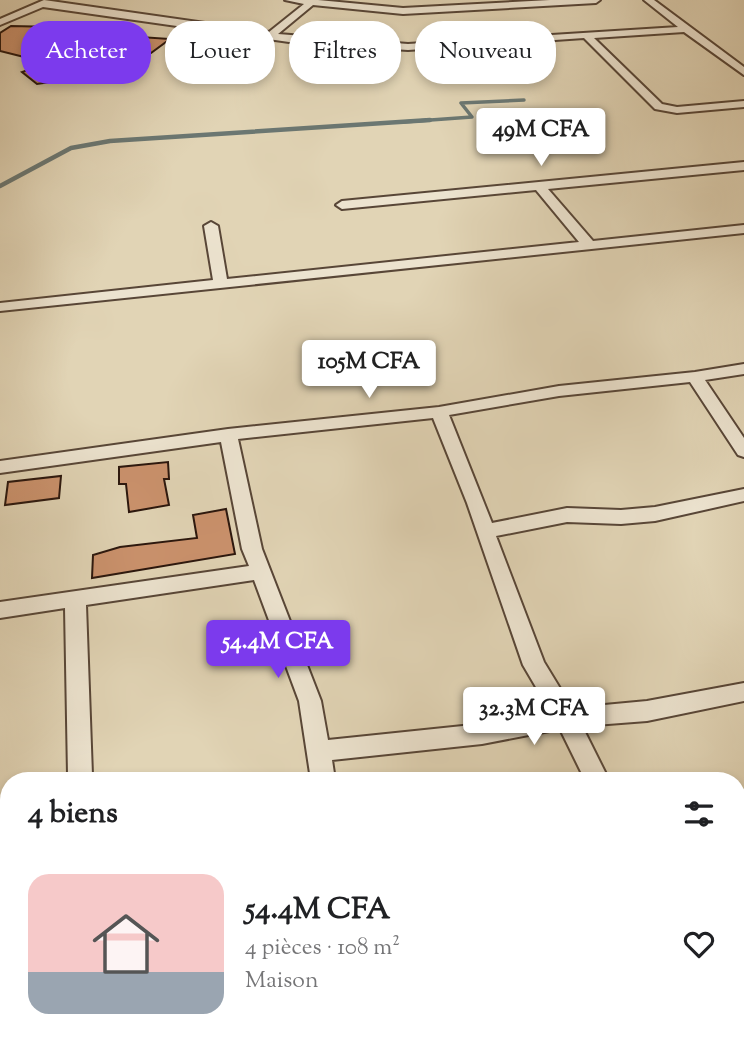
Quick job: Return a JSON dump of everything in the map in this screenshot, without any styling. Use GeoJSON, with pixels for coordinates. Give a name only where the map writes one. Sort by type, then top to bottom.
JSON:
{"type":"FeatureCollection","features":[{"type":"Feature","properties":{"kind":"street"},"geometry":{"type":"LineString","coordinates":[[289,0],[403,11],[596,0]]}},
{"type":"Feature","properties":{"kind":"street"},"geometry":{"type":"LineString","coordinates":[[648,0],[744,72]]}},
{"type":"Feature","properties":{"kind":"street"},"geometry":{"type":"LineString","coordinates":[[275,32],[312,1]]}},
{"type":"Feature","properties":{"kind":"street"},"geometry":{"type":"LineString","coordinates":[[0,22],[46,2],[176,21]]}},
{"type":"Feature","properties":{"kind":"street"},"geometry":{"type":"LineString","coordinates":[[275,36],[296,40],[408,47],[684,29]]}},
{"type":"Feature","properties":{"kind":"street"},"geometry":{"type":"LineString","coordinates":[[587,36],[659,107],[677,110],[744,104]]}},
{"type":"Feature","properties":{"kind":"street"},"geometry":{"type":"LineString","coordinates":[[342,205],[744,166]]}},
{"type":"Feature","properties":{"kind":"street"},"geometry":{"type":"LineString","coordinates":[[538,185],[588,244]]}},
{"type":"Feature","properties":{"kind":"street"},"geometry":{"type":"LineString","coordinates":[[211,226],[221,283]]}},
{"type":"Feature","properties":{"kind":"street"},"geometry":{"type":"LineString","coordinates":[[0,307],[744,229]]}},
{"type":"Feature","properties":{"kind":"street"},"geometry":{"type":"LineString","coordinates":[[0,467],[228,435],[439,412],[559,391],[695,377],[744,369]]}},
{"type":"Feature","properties":{"kind":"street"},"geometry":{"type":"LineString","coordinates":[[695,377],[744,451]]}},
{"type":"Feature","properties":{"kind":"street"},"geometry":{"type":"LineString","coordinates":[[439,412],[534,665],[566,718],[593,772]]}},
{"type":"Feature","properties":{"kind":"street"},"geometry":{"type":"LineString","coordinates":[[228,435],[252,549],[310,701],[322,772]]}},
{"type":"Feature","properties":{"kind":"street"},"geometry":{"type":"LineString","coordinates":[[485,531],[568,515],[621,517],[655,514],[744,495]]}},
{"type":"Feature","properties":{"kind":"street"},"geometry":{"type":"LineString","coordinates":[[0,610],[261,572]]}},
{"type":"Feature","properties":{"kind":"street"},"geometry":{"type":"LineString","coordinates":[[75,599],[80,772]]}},
{"type":"Feature","properties":{"kind":"street"},"geometry":{"type":"LineString","coordinates":[[317,751],[481,734],[566,718],[647,711],[744,692]]}},
{"type":"Feature","properties":{"kind":"building"},"geometry":{"type":"Polygon","coordinates":[[[11,26],[21,26],[21,56],[0,51],[0,33],[11,26]]]}},
{"type":"Feature","properties":{"kind":"building"},"geometry":{"type":"Polygon","coordinates":[[[151,38],[165,39],[165,43],[151,53],[151,38]]]}},
{"type":"Feature","properties":{"kind":"building"},"geometry":{"type":"Polygon","coordinates":[[[168,462],[169,479],[164,479],[169,505],[129,512],[126,484],[119,484],[119,467],[168,462]]]}},
{"type":"Feature","properties":{"kind":"building"},"geometry":{"type":"Polygon","coordinates":[[[61,476],[59,498],[5,505],[8,482],[61,476]]]}},
{"type":"Feature","properties":{"kind":"building"},"geometry":{"type":"Polygon","coordinates":[[[226,509],[235,554],[92,578],[93,555],[120,547],[197,538],[193,515],[226,509]]]}},
{"type":"Feature","properties":{"kind":"waterway"},"geometry":{"type":"LineString","coordinates":[[403,122],[472,117],[461,103],[524,100]]}},
{"type":"Feature","properties":{"kind":"waterway"},"geometry":{"type":"LineString","coordinates":[[0,186],[71,148],[110,141],[430,120]]}}]}
